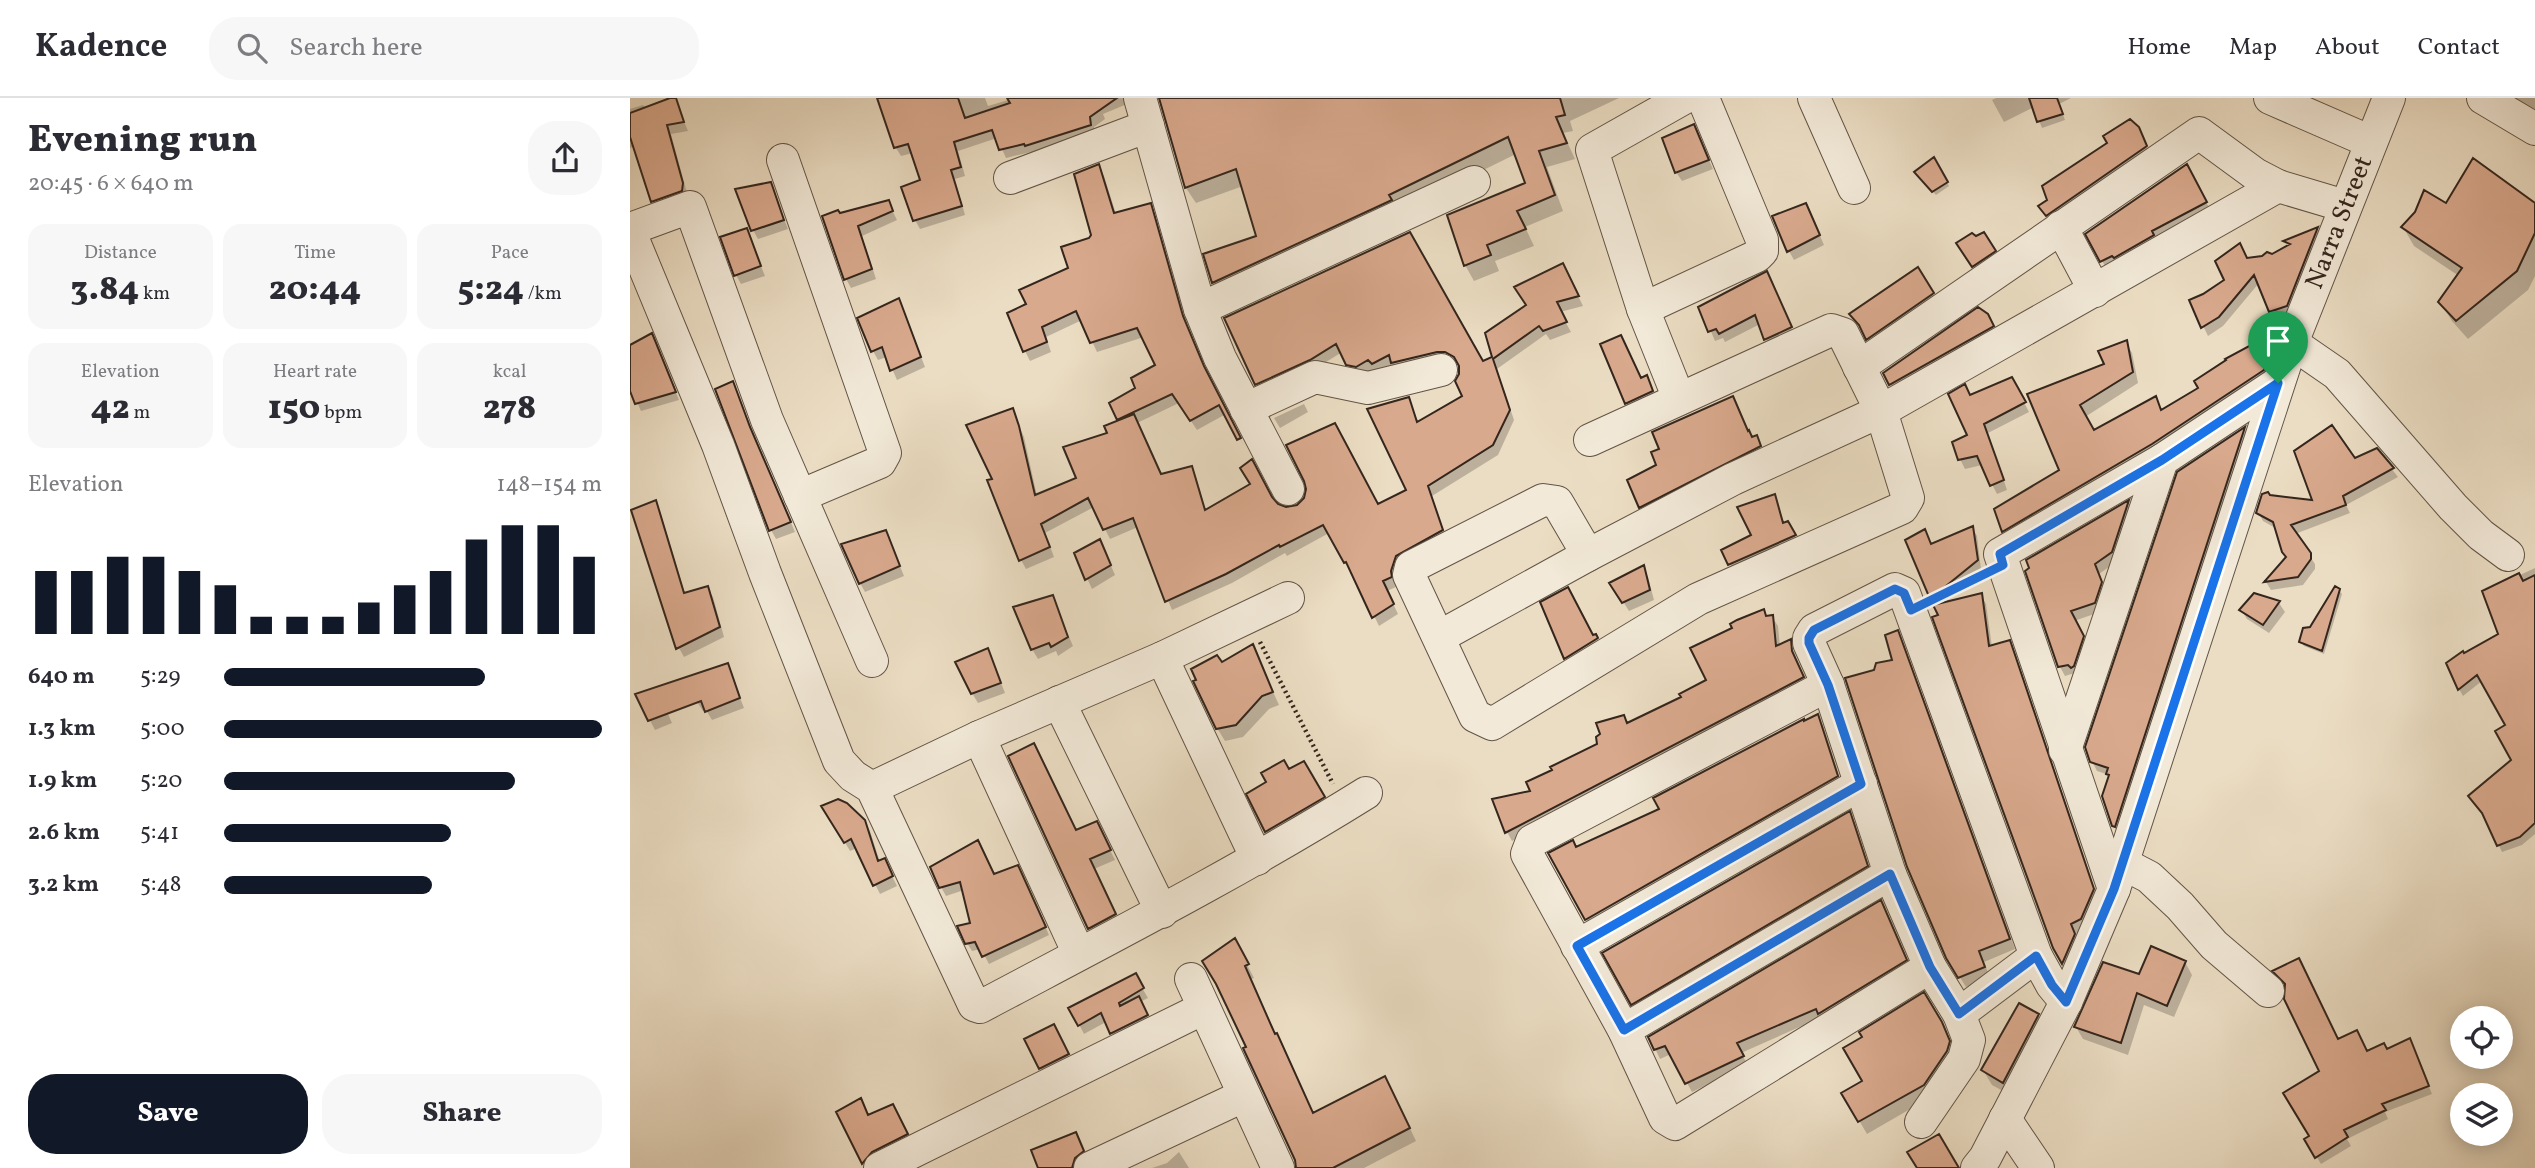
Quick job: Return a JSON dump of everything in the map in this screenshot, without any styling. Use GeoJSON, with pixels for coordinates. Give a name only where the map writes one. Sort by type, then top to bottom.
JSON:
{"type":"FeatureCollection","features":[{"type":"Feature","properties":{"kind":"street"},"geometry":{"type":"LineString","coordinates":[[1679,399],[1643,309],[1592,150],[1684,98]]}},
{"type":"Feature","properties":{"kind":"street"},"geometry":{"type":"LineString","coordinates":[[1643,309],[1757,256],[1762,251],[1762,240],[1703,98]]}},
{"type":"Feature","properties":{"kind":"street"},"geometry":{"type":"LineString","coordinates":[[1814,98],[1854,188]]}},
{"type":"Feature","properties":{"kind":"street"},"geometry":{"type":"LineString","coordinates":[[2270,98],[2327,110],[2371,142]]}},
{"type":"Feature","properties":{"kind":"street","name":"Narra Street"},"geometry":{"type":"LineString","coordinates":[[1977,1168],[1985,1158],[2066,1002],[2118,876],[2278,383],[2389,98]]}},
{"type":"Feature","properties":{"kind":"street"},"geometry":{"type":"LineString","coordinates":[[2483,98],[2535,129]]}},
{"type":"Feature","properties":{"kind":"street"},"geometry":{"type":"LineString","coordinates":[[1010,178],[1144,112],[1200,309],[1220,358],[1288,489]]}},
{"type":"Feature","properties":{"kind":"street"},"geometry":{"type":"LineString","coordinates":[[1859,366],[2199,133],[2255,174],[2278,186],[2345,206]]}},
{"type":"Feature","properties":{"kind":"street"},"geometry":{"type":"LineString","coordinates":[[783,160],[885,453],[880,462],[800,496]]}},
{"type":"Feature","properties":{"kind":"street"},"geometry":{"type":"LineString","coordinates":[[1200,309],[1474,181]]}},
{"type":"Feature","properties":{"kind":"street"},"geometry":{"type":"LineString","coordinates":[[1439,637],[1733,479],[1881,411],[2278,186]]}},
{"type":"Feature","properties":{"kind":"street"},"geometry":{"type":"LineString","coordinates":[[872,661],[767,420],[690,207],[630,230],[718,445],[839,761],[853,776],[872,788],[974,1005],[980,1007],[1162,912],[1355,800]]}},
{"type":"Feature","properties":{"kind":"street"},"geometry":{"type":"LineString","coordinates":[[2062,227],[2095,291]]}},
{"type":"Feature","properties":{"kind":"street"},"geometry":{"type":"LineString","coordinates":[[1588,555],[1557,502],[1543,499],[1411,567],[1409,575],[1475,716],[1492,724],[1698,599],[1902,508],[1908,493],[1881,411],[1843,334],[1832,330],[1590,440]]}},
{"type":"Feature","properties":{"kind":"street"},"geometry":{"type":"LineString","coordinates":[[2292,343],[2337,374],[2453,507],[2481,535],[2508,555]]}},
{"type":"Feature","properties":{"kind":"street"},"geometry":{"type":"LineString","coordinates":[[1246,409],[1315,377],[1368,388],[1441,370]]}},
{"type":"Feature","properties":{"kind":"street"},"geometry":{"type":"LineString","coordinates":[[2268,991],[2214,945],[2149,877],[2118,876],[2065,750],[2000,554],[2162,460],[2278,383]]}},
{"type":"Feature","properties":{"kind":"street"},"geometry":{"type":"LineString","coordinates":[[2065,750],[2162,460]]}},
{"type":"Feature","properties":{"kind":"street"},"geometry":{"type":"LineString","coordinates":[[1921,1122],[1964,1059],[1969,1040],[1959,1014],[1930,967],[1890,874],[1828,685],[1809,643],[1814,630],[1895,589],[1904,593],[2036,956],[2052,985],[2066,1002]]}},
{"type":"Feature","properties":{"kind":"street"},"geometry":{"type":"LineString","coordinates":[[872,788],[979,737],[1162,659],[1288,598]]}},
{"type":"Feature","properties":{"kind":"street"},"geometry":{"type":"LineString","coordinates":[[1162,659],[1257,859]]}},
{"type":"Feature","properties":{"kind":"street"},"geometry":{"type":"LineString","coordinates":[[1828,685],[1532,841],[1527,853],[1624,1030],[1665,1118],[1675,1125],[1930,967]]}},
{"type":"Feature","properties":{"kind":"street"},"geometry":{"type":"LineString","coordinates":[[1059,702],[1162,912]]}},
{"type":"Feature","properties":{"kind":"street"},"geometry":{"type":"LineString","coordinates":[[979,737],[1079,954]]}},
{"type":"Feature","properties":{"kind":"street"},"geometry":{"type":"LineString","coordinates":[[1577,946],[1861,784]]}},
{"type":"Feature","properties":{"kind":"street"},"geometry":{"type":"LineString","coordinates":[[1624,1030],[1890,874]]}},
{"type":"Feature","properties":{"kind":"street"},"geometry":{"type":"LineString","coordinates":[[1959,1014],[2036,956]]}},
{"type":"Feature","properties":{"kind":"street"},"geometry":{"type":"LineString","coordinates":[[1191,979],[1278,1168]]}},
{"type":"Feature","properties":{"kind":"street"},"geometry":{"type":"LineString","coordinates":[[880,1168],[1204,1007]]}},
{"type":"Feature","properties":{"kind":"street"},"geometry":{"type":"LineString","coordinates":[[1090,1168],[1243,1096]]}},
{"type":"Feature","properties":{"kind":"street"},"geometry":{"type":"LineString","coordinates":[[2005,1119],[2038,1168]]}},
{"type":"Feature","properties":{"kind":"path"},"geometry":{"type":"LineString","coordinates":[[1911,610],[2003,565]]}},
{"type":"Feature","properties":{"kind":"path"},"geometry":{"type":"LineString","coordinates":[[1247,617],[1355,800]]}},
{"type":"Feature","properties":{"kind":"building"},"geometry":{"type":"Polygon","coordinates":[[[676,98],[684,122],[667,125],[683,183],[682,191],[651,202],[630,137],[630,113],[676,98]]]}},
{"type":"Feature","properties":{"kind":"building"},"geometry":{"type":"Polygon","coordinates":[[[877,98],[958,98],[965,118],[1010,103],[1007,98],[1117,98],[1090,117],[1091,125],[1025,146],[1024,144],[999,150],[992,130],[954,142],[961,167],[951,170],[962,206],[913,221],[901,187],[920,180],[908,144],[894,148],[877,98]]]}},
{"type":"Feature","properties":{"kind":"building"},"geometry":{"type":"Polygon","coordinates":[[[1159,98],[1560,98],[1565,115],[1556,117],[1567,143],[1539,151],[1555,195],[1517,211],[1526,229],[1487,245],[1491,255],[1464,266],[1447,215],[1525,183],[1508,137],[1389,195],[1392,200],[1212,283],[1203,254],[1256,236],[1236,169],[1185,188],[1159,98]]]}},
{"type":"Feature","properties":{"kind":"building"},"geometry":{"type":"Polygon","coordinates":[[[2029,98],[2057,98],[2063,114],[2037,122],[2029,98]]]}},
{"type":"Feature","properties":{"kind":"building"},"geometry":{"type":"Polygon","coordinates":[[[2130,119],[2139,127],[2147,146],[2046,216],[2038,206],[2047,200],[2042,186],[2107,143],[2103,136],[2130,119]]]}},
{"type":"Feature","properties":{"kind":"building"},"geometry":{"type":"Polygon","coordinates":[[[1694,124],[1709,160],[1675,173],[1662,138],[1694,124]]]}},
{"type":"Feature","properties":{"kind":"building"},"geometry":{"type":"Polygon","coordinates":[[[1934,157],[1948,182],[1932,192],[1914,172],[1934,157]]]}},
{"type":"Feature","properties":{"kind":"building"},"geometry":{"type":"Polygon","coordinates":[[[2473,158],[2535,203],[2535,233],[2517,271],[2456,321],[2438,302],[2462,268],[2401,227],[2415,212],[2424,190],[2446,203],[2473,158]]]}},
{"type":"Feature","properties":{"kind":"building"},"geometry":{"type":"Polygon","coordinates":[[[1099,164],[1114,213],[1151,203],[1183,316],[1204,366],[1241,438],[1237,440],[1219,405],[1190,421],[1172,394],[1117,420],[1109,403],[1135,388],[1131,378],[1155,365],[1137,328],[1090,343],[1076,311],[1042,327],[1047,342],[1023,352],[1007,313],[1026,304],[1019,290],[1068,268],[1061,247],[1091,235],[1074,174],[1099,164]]]}},
{"type":"Feature","properties":{"kind":"building"},"geometry":{"type":"Polygon","coordinates":[[[2187,164],[2207,202],[2152,231],[2154,235],[2114,258],[2112,256],[2100,262],[2085,234],[2187,164]]]}},
{"type":"Feature","properties":{"kind":"building"},"geometry":{"type":"Polygon","coordinates":[[[771,182],[784,220],[751,231],[735,189],[771,182]]]}},
{"type":"Feature","properties":{"kind":"building"},"geometry":{"type":"Polygon","coordinates":[[[889,200],[893,211],[858,226],[872,269],[844,280],[822,216],[838,210],[840,213],[889,200]]]}},
{"type":"Feature","properties":{"kind":"building"},"geometry":{"type":"Polygon","coordinates":[[[1806,203],[1820,235],[1787,252],[1772,216],[1806,203]]]}},
{"type":"Feature","properties":{"kind":"building"},"geometry":{"type":"Polygon","coordinates":[[[2318,227],[2287,306],[2269,312],[2254,275],[2219,317],[2201,328],[2189,300],[2224,280],[2215,261],[2240,243],[2247,258],[2262,256],[2267,252],[2272,254],[2290,244],[2283,241],[2318,227]]]}},
{"type":"Feature","properties":{"kind":"building"},"geometry":{"type":"Polygon","coordinates":[[[747,228],[761,266],[734,276],[720,237],[747,228]]]}},
{"type":"Feature","properties":{"kind":"building"},"geometry":{"type":"Polygon","coordinates":[[[1410,232],[1483,361],[1492,357],[1485,333],[1526,305],[1514,287],[1563,263],[1579,296],[1557,302],[1567,322],[1543,331],[1539,326],[1493,359],[1510,410],[1493,445],[1428,486],[1443,530],[1396,556],[1391,571],[1392,577],[1383,581],[1394,604],[1372,618],[1346,562],[1344,563],[1323,525],[1165,602],[1133,518],[1103,530],[1088,498],[1041,524],[1050,547],[1019,561],[987,480],[992,479],[966,425],[1013,408],[1035,495],[1076,478],[1063,447],[1107,433],[1104,426],[1134,414],[1161,474],[1192,466],[1205,510],[1250,484],[1240,468],[1252,459],[1278,504],[1286,507],[1297,505],[1304,498],[1306,489],[1286,445],[1335,423],[1378,504],[1406,490],[1367,409],[1409,397],[1417,422],[1462,396],[1455,381],[1459,366],[1454,357],[1445,352],[1437,352],[1391,363],[1389,355],[1372,364],[1368,360],[1356,367],[1346,365],[1336,344],[1310,360],[1255,385],[1224,318],[1410,232]]]}},
{"type":"Feature","properties":{"kind":"building"},"geometry":{"type":"Polygon","coordinates":[[[1984,232],[1996,251],[1972,267],[1956,243],[1972,233],[1976,236],[1984,232]]]}},
{"type":"Feature","properties":{"kind":"building"},"geometry":{"type":"Polygon","coordinates":[[[1918,267],[1934,293],[1866,340],[1859,325],[1849,314],[1918,267]]]}},
{"type":"Feature","properties":{"kind":"building"},"geometry":{"type":"Polygon","coordinates":[[[1767,271],[1792,327],[1764,340],[1755,315],[1719,334],[1716,329],[1708,332],[1698,307],[1767,271]]]}},
{"type":"Feature","properties":{"kind":"building"},"geometry":{"type":"Polygon","coordinates":[[[899,298],[921,357],[890,371],[882,347],[871,352],[857,318],[899,298]]]}},
{"type":"Feature","properties":{"kind":"building"},"geometry":{"type":"Polygon","coordinates":[[[1978,307],[1988,314],[1994,326],[1889,385],[1883,373],[1978,307]]]}},
{"type":"Feature","properties":{"kind":"building"},"geometry":{"type":"Polygon","coordinates":[[[652,333],[676,392],[635,404],[630,391],[630,345],[652,333]]]}},
{"type":"Feature","properties":{"kind":"building"},"geometry":{"type":"Polygon","coordinates":[[[1621,335],[1641,378],[1647,375],[1653,391],[1625,404],[1600,344],[1621,335]]]}},
{"type":"Feature","properties":{"kind":"building"},"geometry":{"type":"Polygon","coordinates":[[[2127,340],[2133,372],[2080,405],[2094,430],[2156,396],[2161,410],[2198,388],[2194,381],[2251,345],[2265,366],[2264,370],[2152,444],[2002,532],[1994,509],[2059,470],[2027,394],[2104,364],[2098,351],[2127,340]]]}},
{"type":"Feature","properties":{"kind":"building"},"geometry":{"type":"Polygon","coordinates":[[[2012,377],[2026,402],[1984,424],[2004,480],[1990,486],[1977,456],[1958,460],[1952,442],[1967,435],[1948,394],[1965,384],[1970,395],[2012,377]]]}},
{"type":"Feature","properties":{"kind":"building"},"geometry":{"type":"Polygon","coordinates":[[[733,381],[791,522],[769,531],[715,389],[733,381]]]}},
{"type":"Feature","properties":{"kind":"building"},"geometry":{"type":"Polygon","coordinates":[[[1733,396],[1748,431],[1752,437],[1757,435],[1761,446],[1639,508],[1627,480],[1656,465],[1651,452],[1659,449],[1652,432],[1733,396]]]}},
{"type":"Feature","properties":{"kind":"building"},"geometry":{"type":"Polygon","coordinates":[[[2332,425],[2355,458],[2377,448],[2394,468],[2343,496],[2346,505],[2291,525],[2311,553],[2311,559],[2298,577],[2264,582],[2286,557],[2273,522],[2256,513],[2262,494],[2268,492],[2270,495],[2312,500],[2294,451],[2332,425]]]}},
{"type":"Feature","properties":{"kind":"building"},"geometry":{"type":"Polygon","coordinates":[[[2245,427],[2115,827],[2112,826],[2102,796],[2109,775],[2106,774],[2108,768],[2090,762],[2085,747],[2177,472],[2245,427]]]}},
{"type":"Feature","properties":{"kind":"building"},"geometry":{"type":"Polygon","coordinates":[[[1775,494],[1783,523],[1788,521],[1796,535],[1728,565],[1721,550],[1751,535],[1737,507],[1775,494]]]}},
{"type":"Feature","properties":{"kind":"building"},"geometry":{"type":"Polygon","coordinates":[[[656,500],[684,593],[708,586],[720,627],[676,649],[631,510],[656,500]]]}},
{"type":"Feature","properties":{"kind":"building"},"geometry":{"type":"Polygon","coordinates":[[[2129,500],[2112,552],[2095,564],[2102,582],[2095,603],[2071,611],[2084,636],[2074,666],[2058,667],[2025,571],[2029,568],[2026,560],[2129,500]]]}},
{"type":"Feature","properties":{"kind":"building"},"geometry":{"type":"Polygon","coordinates":[[[1973,526],[1978,560],[1930,599],[1905,540],[1925,529],[1931,544],[1973,526]]]}},
{"type":"Feature","properties":{"kind":"building"},"geometry":{"type":"Polygon","coordinates":[[[886,530],[900,566],[859,584],[841,544],[886,530]]]}},
{"type":"Feature","properties":{"kind":"building"},"geometry":{"type":"Polygon","coordinates":[[[1100,539],[1111,565],[1085,580],[1074,553],[1100,539]]]}},
{"type":"Feature","properties":{"kind":"building"},"geometry":{"type":"Polygon","coordinates":[[[1644,565],[1650,590],[1622,603],[1609,583],[1644,565]]]}},
{"type":"Feature","properties":{"kind":"building"},"geometry":{"type":"Polygon","coordinates":[[[2519,573],[2523,581],[2535,575],[2535,823],[2520,837],[2497,846],[2482,813],[2468,796],[2511,760],[2495,731],[2505,725],[2477,675],[2458,690],[2446,663],[2463,651],[2464,653],[2498,634],[2482,591],[2519,573]]]}},
{"type":"Feature","properties":{"kind":"building"},"geometry":{"type":"Polygon","coordinates":[[[2335,586],[2340,589],[2322,651],[2299,642],[2303,628],[2310,627],[2335,586]]]}},
{"type":"Feature","properties":{"kind":"building"},"geometry":{"type":"Polygon","coordinates":[[[1568,587],[1593,635],[1596,634],[1598,638],[1564,659],[1540,602],[1568,587]]]}},
{"type":"Feature","properties":{"kind":"building"},"geometry":{"type":"Polygon","coordinates":[[[1982,593],[1989,646],[2010,640],[2094,889],[2081,919],[2071,924],[2075,934],[2062,964],[2053,948],[1932,617],[1938,615],[1933,605],[1982,593]]]}},
{"type":"Feature","properties":{"kind":"building"},"geometry":{"type":"Polygon","coordinates":[[[2254,593],[2280,601],[2263,625],[2239,610],[2254,593]]]}},
{"type":"Feature","properties":{"kind":"building"},"geometry":{"type":"Polygon","coordinates":[[[1053,595],[1068,637],[1051,647],[1049,643],[1031,650],[1013,607],[1053,595]]]}},
{"type":"Feature","properties":{"kind":"building"},"geometry":{"type":"Polygon","coordinates":[[[1764,609],[1766,616],[1773,615],[1776,646],[1791,639],[1792,651],[1804,677],[1505,833],[1492,799],[1530,791],[1526,782],[1597,744],[1596,737],[1600,734],[1596,723],[1624,715],[1627,723],[1681,697],[1679,694],[1706,680],[1690,648],[1732,628],[1730,624],[1737,620],[1764,609]]]}},
{"type":"Feature","properties":{"kind":"building"},"geometry":{"type":"Polygon","coordinates":[[[1898,630],[2010,939],[1979,951],[1985,967],[1958,978],[1946,958],[1907,867],[1845,678],[1874,670],[1876,663],[1892,660],[1885,635],[1898,630]]]}},
{"type":"Feature","properties":{"kind":"building"},"geometry":{"type":"Polygon","coordinates":[[[1253,644],[1273,692],[1262,696],[1236,725],[1216,729],[1193,681],[1196,680],[1191,669],[1217,655],[1222,662],[1253,644]]]}},
{"type":"Feature","properties":{"kind":"building"},"geometry":{"type":"Polygon","coordinates":[[[988,648],[1001,683],[971,694],[955,662],[988,648]]]}},
{"type":"Feature","properties":{"kind":"building"},"geometry":{"type":"Polygon","coordinates":[[[728,663],[740,698],[705,712],[701,701],[648,721],[635,694],[728,663]]]}},
{"type":"Feature","properties":{"kind":"building"},"geometry":{"type":"Polygon","coordinates":[[[1818,714],[1838,776],[1585,920],[1548,853],[1573,840],[1576,847],[1659,809],[1653,798],[1818,714]]]}},
{"type":"Feature","properties":{"kind":"building"},"geometry":{"type":"Polygon","coordinates":[[[1034,743],[1076,830],[1097,821],[1111,850],[1090,859],[1116,914],[1088,929],[1008,756],[1034,743]]]}},
{"type":"Feature","properties":{"kind":"building"},"geometry":{"type":"Polygon","coordinates":[[[1284,760],[1289,769],[1304,761],[1325,797],[1265,832],[1246,794],[1266,782],[1261,773],[1284,760]]]}},
{"type":"Feature","properties":{"kind":"building"},"geometry":{"type":"Polygon","coordinates":[[[838,799],[847,803],[865,820],[878,861],[885,858],[893,876],[873,886],[851,839],[844,843],[821,806],[838,799]]]}},
{"type":"Feature","properties":{"kind":"building"},"geometry":{"type":"Polygon","coordinates":[[[1850,811],[1868,866],[1631,1005],[1602,953],[1850,811]]]}},
{"type":"Feature","properties":{"kind":"building"},"geometry":{"type":"Polygon","coordinates":[[[978,840],[994,874],[1018,865],[1046,927],[982,957],[975,942],[965,944],[957,926],[970,923],[960,882],[939,888],[930,867],[978,840]]]}},
{"type":"Feature","properties":{"kind":"building"},"geometry":{"type":"Polygon","coordinates":[[[1881,900],[1907,960],[1818,1014],[1816,1009],[1737,1043],[1744,1056],[1685,1084],[1665,1046],[1654,1050],[1648,1037],[1881,900]]]}},
{"type":"Feature","properties":{"kind":"building"},"geometry":{"type":"Polygon","coordinates":[[[1235,938],[1249,964],[1245,966],[1275,1034],[1277,1033],[1313,1113],[1385,1076],[1410,1128],[1333,1168],[1296,1168],[1295,1160],[1243,1048],[1246,1047],[1202,961],[1235,938]]]}},
{"type":"Feature","properties":{"kind":"building"},"geometry":{"type":"Polygon","coordinates":[[[2151,946],[2186,961],[2167,1006],[2137,993],[2121,1043],[2074,1027],[2103,962],[2139,974],[2151,946]]]}},
{"type":"Feature","properties":{"kind":"building"},"geometry":{"type":"Polygon","coordinates":[[[2299,958],[2338,1039],[2357,1030],[2367,1051],[2384,1043],[2387,1049],[2410,1038],[2429,1086],[2382,1104],[2386,1110],[2344,1130],[2348,1137],[2315,1158],[2304,1139],[2309,1136],[2283,1093],[2319,1071],[2284,999],[2285,984],[2272,971],[2299,958]]]}},
{"type":"Feature","properties":{"kind":"building"},"geometry":{"type":"Polygon","coordinates":[[[1136,973],[1144,988],[1119,1003],[1120,1006],[1139,996],[1148,1015],[1110,1034],[1101,1013],[1078,1026],[1068,1008],[1136,973]]]}},
{"type":"Feature","properties":{"kind":"building"},"geometry":{"type":"Polygon","coordinates":[[[1924,992],[1950,1041],[1947,1051],[1924,1085],[1858,1122],[1841,1093],[1862,1081],[1843,1048],[1862,1037],[1859,1032],[1924,992]]]}},
{"type":"Feature","properties":{"kind":"building"},"geometry":{"type":"Polygon","coordinates":[[[2019,1003],[2039,1014],[2003,1083],[1981,1070],[2019,1003]]]}},
{"type":"Feature","properties":{"kind":"building"},"geometry":{"type":"Polygon","coordinates":[[[1054,1024],[1069,1054],[1039,1069],[1024,1039],[1054,1024]]]}},
{"type":"Feature","properties":{"kind":"building"},"geometry":{"type":"Polygon","coordinates":[[[861,1098],[868,1115],[893,1104],[908,1134],[872,1152],[862,1164],[836,1112],[861,1098]]]}},
{"type":"Feature","properties":{"kind":"building"},"geometry":{"type":"Polygon","coordinates":[[[1076,1132],[1084,1151],[1075,1158],[1072,1168],[1038,1168],[1031,1150],[1076,1132]]]}},
{"type":"Feature","properties":{"kind":"building"},"geometry":{"type":"Polygon","coordinates":[[[1939,1134],[1959,1168],[1917,1168],[1907,1152],[1939,1134]]]}},
{"type":"Feature","properties":{"kind":"route"},"geometry":{"type":"LineString","coordinates":[[2278,383],[2114,889],[2066,1002],[2052,985],[2036,956],[1959,1014],[1930,967],[1890,874],[1624,1030],[1577,946],[1861,784],[1828,685],[1809,643],[1814,630],[1895,589],[1904,593],[1911,610],[2003,565],[2000,554],[2162,460],[2278,383]]}}]}
